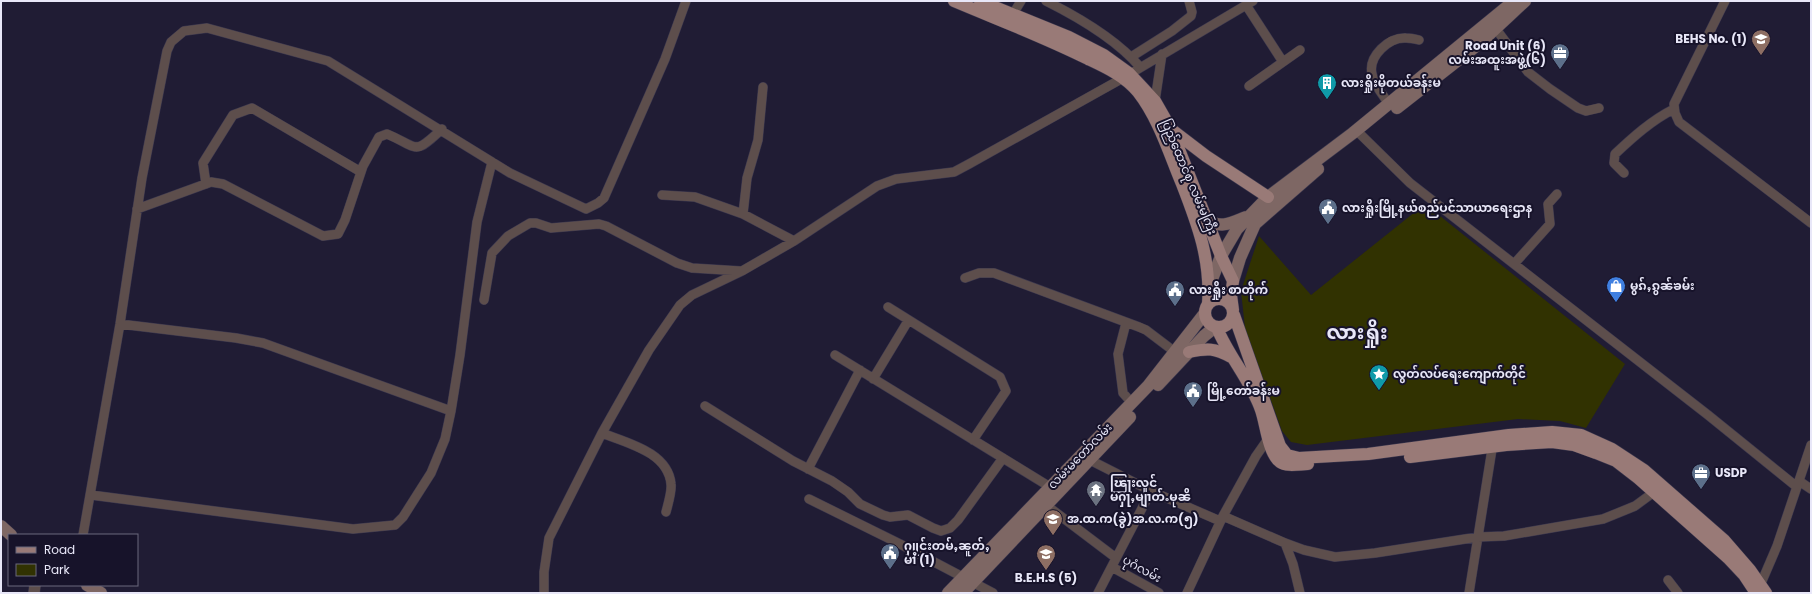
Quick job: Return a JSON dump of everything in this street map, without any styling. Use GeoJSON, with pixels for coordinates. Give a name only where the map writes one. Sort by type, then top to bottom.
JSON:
{"type":"FeatureCollection","features":[{"type":"Feature","properties":{"kind":"main road","name":"ပြည်ထောင်စု လမ်းမကြီး"},"geometry":{"type":"LineString","coordinates":[[954,1],[1131,73],[1137,91],[1150,109],[1160,130],[1194,214],[1204,244],[1208,262],[1209,287],[1207,309]]}},
{"type":"Feature","properties":{"kind":"main road","name":"ပြည်ထောင်စု လမ်းမကြီး"},"geometry":{"type":"LineString","coordinates":[[980,1],[1069,37],[1104,55],[1131,73],[1155,102],[1171,129],[1208,219],[1221,256],[1233,281],[1231,295],[1234,312],[1272,434]]}},
{"type":"Feature","properties":{"kind":"main road"},"geometry":{"type":"LineString","coordinates":[[1209,287],[1221,256],[1237,229],[1268,197],[1358,133],[1496,29],[1519,2]]}},
{"type":"Feature","properties":{"kind":"main road"},"geometry":{"type":"LineString","coordinates":[[1233,281],[1240,258],[1255,224],[1389,104],[1519,2]]}},
{"type":"Feature","properties":{"kind":"main road"},"geometry":{"type":"LineString","coordinates":[[1171,129],[1206,156],[1268,197]]}},
{"type":"Feature","properties":{"kind":"main road"},"geometry":{"type":"LineString","coordinates":[[1208,219],[1214,225],[1220,226],[1249,215]]}},
{"type":"Feature","properties":{"kind":"main road"},"geometry":{"type":"LineString","coordinates":[[1216,328],[1229,324],[1234,312],[1230,303],[1221,299],[1212,301],[1207,309],[1208,322],[1216,328],[1225,347],[1261,409],[1272,434],[1274,454],[1281,463],[1291,465],[1368,462],[1552,432],[1581,435],[1612,449],[1644,470],[1724,540],[1750,570],[1760,591]]}},
{"type":"Feature","properties":{"kind":"main road","name":"လမ်းမတော်လမ်း"},"geometry":{"type":"LineString","coordinates":[[1085,458],[1148,386],[1207,309]]}},
{"type":"Feature","properties":{"kind":"main road","name":"လမ်းမတော်လမ်း"},"geometry":{"type":"LineString","coordinates":[[963,593],[970,580],[1054,490],[1189,352],[1216,328]]}},
{"type":"Feature","properties":{"kind":"main road"},"geometry":{"type":"LineString","coordinates":[[1189,352],[1206,348],[1218,350],[1232,357]]}},
{"type":"Feature","properties":{"kind":"main road"},"geometry":{"type":"LineString","coordinates":[[1493,442],[1552,442],[1574,445],[1616,461],[1654,492],[1728,558],[1760,591]]}},
{"type":"Feature","properties":{"kind":"main road","name":"လမ်းမတော်လမ်း"},"geometry":{"type":"LineString","coordinates":[[948,593],[970,580],[1046,505],[1054,490]]}},
{"type":"Feature","properties":{"kind":"main road"},"geometry":{"type":"LineString","coordinates":[[1,526],[10,534]]}},
{"type":"Feature","properties":{"kind":"main road"},"geometry":{"type":"LineString","coordinates":[[89,586],[101,593]]}},
{"type":"Feature","properties":{"kind":"street"},"geometry":{"type":"LineString","coordinates":[[83,534],[120,324],[137,209],[167,51],[171,42],[184,31],[207,28],[328,61],[442,129],[510,173],[586,208],[598,203],[604,198],[658,74],[686,1]]}},
{"type":"Feature","properties":{"kind":"street"},"geometry":{"type":"LineString","coordinates":[[1013,14],[1021,1]]}},
{"type":"Feature","properties":{"kind":"street"},"geometry":{"type":"LineString","coordinates":[[1046,1],[1068,12],[1131,57]]}},
{"type":"Feature","properties":{"kind":"street"},"geometry":{"type":"LineString","coordinates":[[1131,57],[1172,31],[1191,16],[1192,12],[1189,1]]}},
{"type":"Feature","properties":{"kind":"street"},"geometry":{"type":"LineString","coordinates":[[1725,1],[1674,104],[1674,109],[1679,122],[1811,223]]}},
{"type":"Feature","properties":{"kind":"street"},"geometry":{"type":"LineString","coordinates":[[544,593],[544,572],[549,538],[602,433],[649,350],[680,305],[692,295],[742,271],[794,241],[877,186],[896,179],[954,172],[1131,73],[1249,3],[1284,62]]}},
{"type":"Feature","properties":{"kind":"street"},"geometry":{"type":"LineString","coordinates":[[1496,29],[1528,72],[1550,89],[1578,108],[1586,111],[1599,108]]}},
{"type":"Feature","properties":{"kind":"street"},"geometry":{"type":"LineString","coordinates":[[1389,104],[1372,74],[1373,61],[1380,49],[1392,41],[1405,38],[1419,40]]}},
{"type":"Feature","properties":{"kind":"street"},"geometry":{"type":"LineString","coordinates":[[1250,86],[1300,50]]}},
{"type":"Feature","properties":{"kind":"street"},"geometry":{"type":"LineString","coordinates":[[1155,102],[1162,54]]}},
{"type":"Feature","properties":{"kind":"street"},"geometry":{"type":"LineString","coordinates":[[1131,57],[1131,73]]}},
{"type":"Feature","properties":{"kind":"street"},"geometry":{"type":"LineString","coordinates":[[743,214],[747,178],[758,140],[763,87]]}},
{"type":"Feature","properties":{"kind":"street"},"geometry":{"type":"LineString","coordinates":[[206,184],[203,163],[233,115],[252,108],[361,172]]}},
{"type":"Feature","properties":{"kind":"street"},"geometry":{"type":"LineString","coordinates":[[1624,173],[1614,163],[1615,154],[1635,134],[1674,109]]}},
{"type":"Feature","properties":{"kind":"street"},"geometry":{"type":"LineString","coordinates":[[137,209],[211,182],[222,184],[323,236],[338,234],[345,220],[361,172],[380,137],[387,134],[405,144],[418,147],[424,146],[442,129]]}},
{"type":"Feature","properties":{"kind":"street"},"geometry":{"type":"LineString","coordinates":[[1358,133],[1410,183],[1798,484],[1811,489]]}},
{"type":"Feature","properties":{"kind":"street"},"geometry":{"type":"LineString","coordinates":[[91,495],[353,529],[395,525],[403,517],[431,473],[445,439],[451,411],[477,222],[492,162]]}},
{"type":"Feature","properties":{"kind":"street"},"geometry":{"type":"LineString","coordinates":[[1514,264],[1550,224],[1548,204],[1557,194]]}},
{"type":"Feature","properties":{"kind":"street"},"geometry":{"type":"LineString","coordinates":[[662,195],[695,197],[743,214],[794,241]]}},
{"type":"Feature","properties":{"kind":"street"},"geometry":{"type":"LineString","coordinates":[[484,300],[492,253],[508,236],[536,222],[551,228],[599,224],[606,226],[677,263],[692,268],[742,271]]}},
{"type":"Feature","properties":{"kind":"street"},"geometry":{"type":"LineString","coordinates":[[965,278],[979,273],[994,273],[1146,330],[1175,352]]}},
{"type":"Feature","properties":{"kind":"street"},"geometry":{"type":"LineString","coordinates":[[888,307],[908,321],[963,352],[1000,377],[1002,380],[1006,390],[973,440]]}},
{"type":"Feature","properties":{"kind":"street"},"geometry":{"type":"LineString","coordinates":[[873,379],[908,321]]}},
{"type":"Feature","properties":{"kind":"street"},"geometry":{"type":"LineString","coordinates":[[1126,323],[1118,354],[1123,393],[1132,403]]}},
{"type":"Feature","properties":{"kind":"street"},"geometry":{"type":"LineString","coordinates":[[120,324],[236,338],[263,343],[451,411]]}},
{"type":"Feature","properties":{"kind":"street"},"geometry":{"type":"LineString","coordinates":[[835,355],[1054,490]]}},
{"type":"Feature","properties":{"kind":"street"},"geometry":{"type":"LineString","coordinates":[[808,469],[860,370]]}},
{"type":"Feature","properties":{"kind":"street"},"geometry":{"type":"LineString","coordinates":[[705,406],[848,492],[860,504],[883,516],[890,517],[908,515],[941,531],[950,528],[958,520],[1003,458]]}},
{"type":"Feature","properties":{"kind":"street"},"geometry":{"type":"LineString","coordinates":[[602,433],[650,453],[664,464],[671,485],[666,512]]}},
{"type":"Feature","properties":{"kind":"street"},"geometry":{"type":"LineString","coordinates":[[1187,593],[1222,519],[1256,456],[1272,434]]}},
{"type":"Feature","properties":{"kind":"street"},"geometry":{"type":"LineString","coordinates":[[1469,593],[1493,442]]}},
{"type":"Feature","properties":{"kind":"street"},"geometry":{"type":"LineString","coordinates":[[1760,591],[1811,445]]}},
{"type":"Feature","properties":{"kind":"street"},"geometry":{"type":"LineString","coordinates":[[1085,458],[1151,491],[1304,550],[1335,557],[1375,553],[1478,538],[1504,536],[1603,519],[1635,506],[1654,492]]}},
{"type":"Feature","properties":{"kind":"street"},"geometry":{"type":"LineString","coordinates":[[1098,593],[1151,491]]}},
{"type":"Feature","properties":{"kind":"street"},"geometry":{"type":"LineString","coordinates":[[809,499],[993,593]]}},
{"type":"Feature","properties":{"kind":"street","name":"ပုဂံလမ်း"},"geometry":{"type":"LineString","coordinates":[[1046,505],[1114,562],[1160,593]]}},
{"type":"Feature","properties":{"kind":"street"},"geometry":{"type":"LineString","coordinates":[[1285,543],[1293,564],[1300,593]]}},
{"type":"Feature","properties":{"kind":"street"},"geometry":{"type":"LineString","coordinates":[[1293,564],[1304,550]]}},
{"type":"Feature","properties":{"kind":"street"},"geometry":{"type":"LineString","coordinates":[[1668,580],[1678,593]]}},
{"type":"Feature","properties":{"kind":"green space"},"geometry":{"type":"Polygon","coordinates":[[[1425,204],[1625,364],[1586,428],[1560,421],[1518,419],[1307,445],[1291,442],[1282,431],[1245,328],[1241,291],[1259,236],[1311,295],[1425,204]]]}},
{"type":"Feature","properties":{"kind":"place","name":"BEHS No. (1)"},"geometry":{"type":"Point","coordinates":[1761,56]}},
{"type":"Feature","properties":{"kind":"place","name":"Road Unit (6) လမ်းအထူးအဖွဲ့(၆)"},"geometry":{"type":"Point","coordinates":[1560,70]}},
{"type":"Feature","properties":{"kind":"place","name":"လားရှိုးမိုတယ်ခန်းမ"},"geometry":{"type":"Point","coordinates":[1327,100]}},
{"type":"Feature","properties":{"kind":"place","name":"လားရှိုးမြို့နယ်စည်ပင်သာယာရေးဌာန"},"geometry":{"type":"Point","coordinates":[1328,225]}},
{"type":"Feature","properties":{"kind":"place","name":"မွၵ်ႇၵွၼ်ၶမ်း"},"geometry":{"type":"Point","coordinates":[1616,303]}},
{"type":"Feature","properties":{"kind":"place","name":"လားရှိုး စာတိုက်"},"geometry":{"type":"Point","coordinates":[1175,307]}},
{"type":"Feature","properties":{"kind":"place","name":"လွတ်လပ်ရေးကျောက်တိုင်"},"geometry":{"type":"Point","coordinates":[1379,391]}},
{"type":"Feature","properties":{"kind":"place","name":"မြို့တော်ခန်းမ"},"geometry":{"type":"Point","coordinates":[1193,408]}},
{"type":"Feature","properties":{"kind":"place","name":"USDP"},"geometry":{"type":"Point","coordinates":[1701,490]}},
{"type":"Feature","properties":{"kind":"place","name":"ၽြႃးလူင် မႁႃႇမျၢတ်ႉမုၼိ"},"geometry":{"type":"Point","coordinates":[1096,507]}},
{"type":"Feature","properties":{"kind":"place","name":"အ.ထ.က(ခွဲ)အ.လ.က(၅)"},"geometry":{"type":"Point","coordinates":[1053,536]}},
{"type":"Feature","properties":{"kind":"place","name":"ႁူင်းတမ်ႇၼူတ်ႇ မၢႆ (1)"},"geometry":{"type":"Point","coordinates":[890,570]}},
{"type":"Feature","properties":{"kind":"place","name":"B.E.H.S (5)"},"geometry":{"type":"Point","coordinates":[1046,571]}},
{"type":"Feature","properties":{"kind":"district","name":"လားရှိုး"},"geometry":{"type":"Point","coordinates":[1357,332]}}]}
